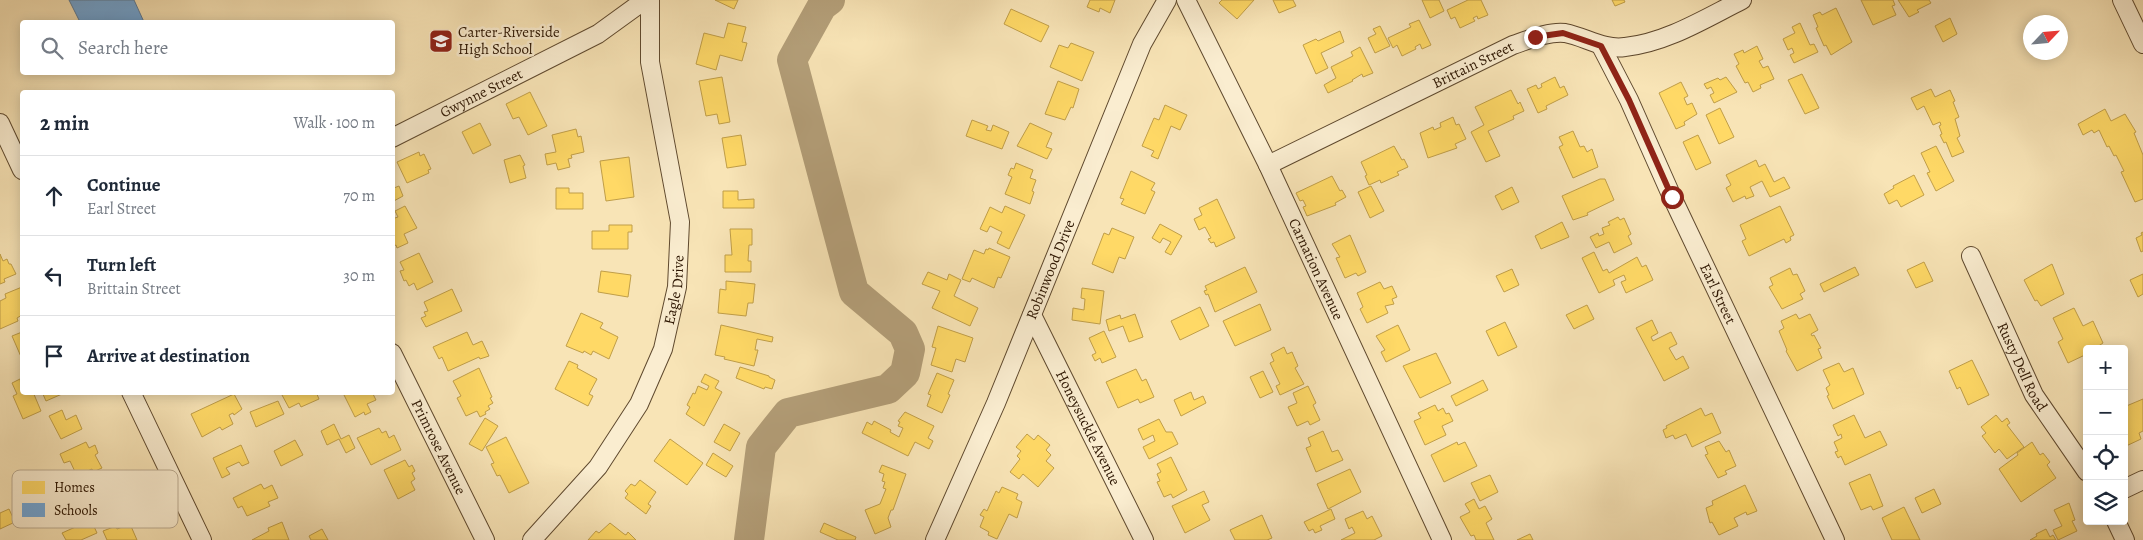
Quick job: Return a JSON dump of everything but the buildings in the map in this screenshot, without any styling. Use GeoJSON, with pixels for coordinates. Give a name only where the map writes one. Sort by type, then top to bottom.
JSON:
{"type":"FeatureCollection","features":[{"type":"Feature","properties":{"kind":"street","name":"Gwynne Street"},"geometry":{"type":"LineString","coordinates":[[395,136],[598,34],[645,0]]}},
{"type":"Feature","properties":{"kind":"street","name":"Eagle Drive"},"geometry":{"type":"LineString","coordinates":[[532,540],[598,467],[639,404],[663,349],[677,287],[680,222],[650,62],[650,0]]}},
{"type":"Feature","properties":{"kind":"street","name":"Robinwood Drive"},"geometry":{"type":"LineString","coordinates":[[935,540],[996,403],[1142,44],[1166,0]]}},
{"type":"Feature","properties":{"kind":"street","name":"Carnation Avenue"},"geometry":{"type":"LineString","coordinates":[[1186,0],[1268,166],[1442,540]]}},
{"type":"Feature","properties":{"kind":"street","name":"Brittain Street"},"geometry":{"type":"LineString","coordinates":[[1268,166],[1513,45],[1535,37],[1563,33],[1601,46],[1624,48],[1664,37],[1742,0]]}},
{"type":"Feature","properties":{"kind":"street"},"geometry":{"type":"LineString","coordinates":[[2122,0],[2143,44]]}},
{"type":"Feature","properties":{"kind":"street","name":"Earl Street"},"geometry":{"type":"LineString","coordinates":[[1601,46],[1629,100],[1672,197],[1835,540]]}},
{"type":"Feature","properties":{"kind":"street"},"geometry":{"type":"LineString","coordinates":[[0,123],[20,166]]}},
{"type":"Feature","properties":{"kind":"street","name":"Rusty Dell Road"},"geometry":{"type":"LineString","coordinates":[[1971,256],[2034,395],[2083,466]]}},
{"type":"Feature","properties":{"kind":"street","name":"Honeysuckle Avenue"},"geometry":{"type":"LineString","coordinates":[[1032,315],[1144,540]]}},
{"type":"Feature","properties":{"kind":"street","name":"Primrose Avenue"},"geometry":{"type":"LineString","coordinates":[[395,359],[485,540]]}},
{"type":"Feature","properties":{"kind":"street"},"geometry":{"type":"LineString","coordinates":[[132,395],[168,470]]}},
{"type":"Feature","properties":{"kind":"street"},"geometry":{"type":"LineString","coordinates":[[2128,487],[2143,480]]}},
{"type":"Feature","properties":{"kind":"street"},"geometry":{"type":"LineString","coordinates":[[178,490],[202,540]]}},
{"type":"Feature","properties":{"kind":"street"},"geometry":{"type":"LineString","coordinates":[[2118,525],[2125,540]]}},
{"type":"Feature","properties":{"kind":"waterway"},"geometry":{"type":"LineString","coordinates":[[749,540],[761,447],[788,413],[888,389],[905,373],[910,349],[903,333],[854,292],[792,60],[822,6],[830,0]]}},
{"type":"Feature","properties":{"kind":"place","name":"Carter-Riverside High School"},"geometry":{"type":"Point","coordinates":[441,41]}},
{"type":"Feature","properties":{"kind":"route"},"geometry":{"type":"LineString","coordinates":[[1535,37],[1563,33],[1601,46],[1629,100],[1672,197]]}}]}
